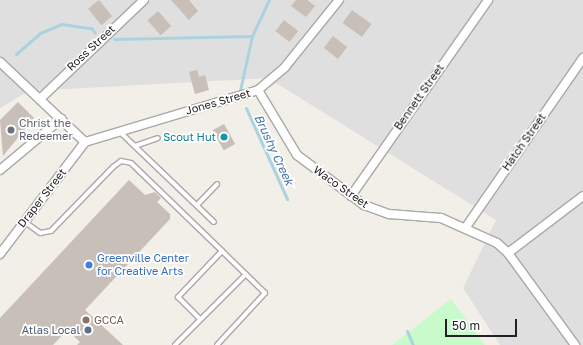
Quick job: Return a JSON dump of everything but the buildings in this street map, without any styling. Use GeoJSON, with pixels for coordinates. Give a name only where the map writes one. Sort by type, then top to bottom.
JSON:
{"type":"FeatureCollection","features":[{"type":"Feature","properties":{"kind":"street","name":"Ross Street"},"geometry":{"type":"LineString","coordinates":[[41,98],[144,0]]}},
{"type":"Feature","properties":{"kind":"street","name":"Jones Street"},"geometry":{"type":"LineString","coordinates":[[85,142],[119,130],[258,90],[285,67],[339,0]]}},
{"type":"Feature","properties":{"kind":"street","name":"Bennett Street"},"geometry":{"type":"LineString","coordinates":[[351,196],[488,0]]}},
{"type":"Feature","properties":{"kind":"street","name":"Hatch Street"},"geometry":{"type":"LineString","coordinates":[[466,227],[583,58]]}},
{"type":"Feature","properties":{"kind":"street"},"geometry":{"type":"LineString","coordinates":[[0,62],[41,98],[85,142]]}},
{"type":"Feature","properties":{"kind":"street","name":"Waco Street"},"geometry":{"type":"LineString","coordinates":[[258,90],[297,155],[351,196],[381,212],[441,218],[466,227],[484,235],[508,253],[575,345]]}},
{"type":"Feature","properties":{"kind":"street"},"geometry":{"type":"LineString","coordinates":[[1,168],[61,119]]}},
{"type":"Feature","properties":{"kind":"street","name":"Draper Street"},"geometry":{"type":"LineString","coordinates":[[0,254],[85,142]]}},
{"type":"Feature","properties":{"kind":"street"},"geometry":{"type":"LineString","coordinates":[[508,253],[583,196]]}},
{"type":"Feature","properties":{"kind":"lane"},"geometry":{"type":"LineString","coordinates":[[119,130],[214,222]]}},
{"type":"Feature","properties":{"kind":"lane"},"geometry":{"type":"LineString","coordinates":[[135,146],[158,138]]}},
{"type":"Feature","properties":{"kind":"lane"},"geometry":{"type":"LineString","coordinates":[[24,221],[40,233],[51,231],[121,161],[131,163],[266,293],[217,345]]}},
{"type":"Feature","properties":{"kind":"lane"},"geometry":{"type":"LineString","coordinates":[[197,205],[217,184]]}},
{"type":"Feature","properties":{"kind":"lane"},"geometry":{"type":"LineString","coordinates":[[200,319],[178,297],[222,251]]}},
{"type":"Feature","properties":{"kind":"lane"},"geometry":{"type":"LineString","coordinates":[[175,345],[246,274]]}},
{"type":"Feature","properties":{"kind":"shaded area"},"geometry":{"type":"Polygon","coordinates":[[[0,0],[583,0],[583,345],[500,345],[463,288],[496,220],[268,78],[29,91],[0,108],[0,0]]]}},
{"type":"Feature","properties":{"kind":"green space"},"geometry":{"type":"Polygon","coordinates":[[[451,299],[485,345],[392,345],[451,299]]]}},
{"type":"Feature","properties":{"kind":"waterway","name":"Brushy Creek"},"geometry":{"type":"LineString","coordinates":[[240,90],[252,36],[269,0]]}},
{"type":"Feature","properties":{"kind":"waterway"},"geometry":{"type":"LineString","coordinates":[[16,54],[40,33],[61,24],[91,28],[95,33]]}},
{"type":"Feature","properties":{"kind":"waterway"},"geometry":{"type":"LineString","coordinates":[[114,39],[252,36]]}},
{"type":"Feature","properties":{"kind":"waterway","name":"Brushy Creek"},"geometry":{"type":"LineString","coordinates":[[246,108],[287,199]]}},
{"type":"Feature","properties":{"kind":"waterway","name":"Brushy Creek"},"geometry":{"type":"LineString","coordinates":[[407,331],[413,345]]}},
{"type":"Feature","properties":{"kind":"place","name":"Christ the Redeemer"},"geometry":{"type":"Point","coordinates":[11,130]}},
{"type":"Feature","properties":{"kind":"place","name":"Scout Hut"},"geometry":{"type":"Point","coordinates":[224,137]}},
{"type":"Feature","properties":{"kind":"place","name":"Greenville Center for Creative Arts"},"geometry":{"type":"Point","coordinates":[89,265]}},
{"type":"Feature","properties":{"kind":"place","name":"GCCA"},"geometry":{"type":"Point","coordinates":[86,320]}},
{"type":"Feature","properties":{"kind":"place","name":"Atlas Local"},"geometry":{"type":"Point","coordinates":[88,330]}}]}
